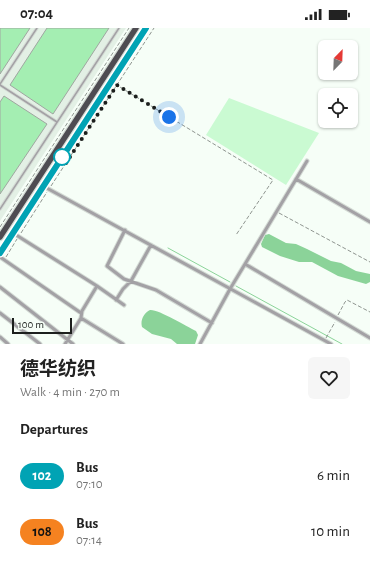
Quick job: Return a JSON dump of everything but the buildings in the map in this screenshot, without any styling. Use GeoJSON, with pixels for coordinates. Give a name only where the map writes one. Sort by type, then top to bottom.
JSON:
{"type":"FeatureCollection","features":[{"type":"Feature","properties":{"kind":"highway"},"geometry":{"type":"LineString","coordinates":[[0,237],[136,28]]}},
{"type":"Feature","properties":{"kind":"highway"},"geometry":{"type":"LineString","coordinates":[[0,253],[46,187],[146,28]]}},
{"type":"Feature","properties":{"kind":"street"},"geometry":{"type":"LineString","coordinates":[[200,344],[230,289],[307,161]]}},
{"type":"Feature","properties":{"kind":"street"},"geometry":{"type":"LineString","coordinates":[[296,179],[370,222]]}},
{"type":"Feature","properties":{"kind":"street"},"geometry":{"type":"LineString","coordinates":[[46,187],[331,344]]}},
{"type":"Feature","properties":{"kind":"street"},"geometry":{"type":"LineString","coordinates":[[125,230],[107,266],[124,279],[156,290],[212,323]]}},
{"type":"Feature","properties":{"kind":"street"},"geometry":{"type":"LineString","coordinates":[[13,233],[97,286],[124,306]]}},
{"type":"Feature","properties":{"kind":"street"},"geometry":{"type":"LineString","coordinates":[[116,300],[123,289],[131,281],[151,245]]}},
{"type":"Feature","properties":{"kind":"street"},"geometry":{"type":"LineString","coordinates":[[0,257],[81,313]]}},
{"type":"Feature","properties":{"kind":"street"},"geometry":{"type":"LineString","coordinates":[[245,264],[370,338]]}},
{"type":"Feature","properties":{"kind":"street"},"geometry":{"type":"LineString","coordinates":[[64,344],[81,318],[81,313],[97,286]]}},
{"type":"Feature","properties":{"kind":"street"},"geometry":{"type":"LineString","coordinates":[[0,287],[73,344]]}},
{"type":"Feature","properties":{"kind":"street"},"geometry":{"type":"LineString","coordinates":[[0,313],[40,344]]}},
{"type":"Feature","properties":{"kind":"street"},"geometry":{"type":"LineString","coordinates":[[81,318],[123,344]]}},
{"type":"Feature","properties":{"kind":"street"},"geometry":{"type":"LineString","coordinates":[[0,337],[8,344]]}},
{"type":"Feature","properties":{"kind":"lane"},"geometry":{"type":"LineString","coordinates":[[37,28],[0,85],[56,122]]}},
{"type":"Feature","properties":{"kind":"lane"},"geometry":{"type":"LineString","coordinates":[[0,209],[118,28]]}},
{"type":"Feature","properties":{"kind":"path"},"geometry":{"type":"LineString","coordinates":[[0,227],[129,28]]}},
{"type":"Feature","properties":{"kind":"path"},"geometry":{"type":"LineString","coordinates":[[4,259],[46,187],[117,85],[154,28]]}},
{"type":"Feature","properties":{"kind":"path"},"geometry":{"type":"LineString","coordinates":[[111,82],[273,180],[236,235]]}},
{"type":"Feature","properties":{"kind":"path"},"geometry":{"type":"LineString","coordinates":[[276,212],[370,262]]}},
{"type":"Feature","properties":{"kind":"path"},"geometry":{"type":"LineString","coordinates":[[327,338],[347,300],[370,312]]}},
{"type":"Feature","properties":{"kind":"shaded area"},"geometry":{"type":"Polygon","coordinates":[[[0,28],[126,28],[0,221],[0,28]]]}},
{"type":"Feature","properties":{"kind":"shaded area"},"geometry":{"type":"Polygon","coordinates":[[[229,98],[319,133],[286,185],[206,135],[229,98]]]}},
{"type":"Feature","properties":{"kind":"shaded area"},"geometry":{"type":"Polygon","coordinates":[[[269,234],[286,243],[296,244],[356,271],[370,274],[370,282],[366,284],[338,276],[312,262],[299,262],[280,256],[262,247],[261,244],[265,235],[269,234]]]}},
{"type":"Feature","properties":{"kind":"shaded area"},"geometry":{"type":"Polygon","coordinates":[[[150,310],[154,310],[165,315],[196,331],[198,335],[195,344],[177,344],[171,339],[152,334],[142,327],[143,317],[150,310]]]}},
{"type":"Feature","properties":{"kind":"waterway"},"geometry":{"type":"LineString","coordinates":[[168,248],[230,282]]}},
{"type":"Feature","properties":{"kind":"waterway"},"geometry":{"type":"LineString","coordinates":[[236,286],[342,344]]}},
{"type":"Feature","properties":{"kind":"bus line","name":"102"},"geometry":{"type":"LineString","coordinates":[[0,253],[146,28]]}},
{"type":"Feature","properties":{"kind":"route"},"geometry":{"type":"LineString","coordinates":[[62,157],[66,163],[117,85],[169,117]]}}]}
